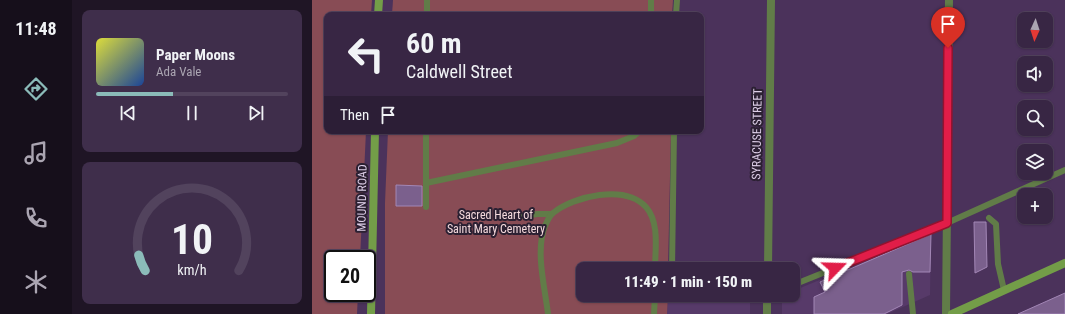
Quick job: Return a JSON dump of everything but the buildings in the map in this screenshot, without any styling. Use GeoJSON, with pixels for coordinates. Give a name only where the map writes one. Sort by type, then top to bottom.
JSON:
{"type":"FeatureCollection","features":[{"type":"Feature","properties":{"kind":"main road"},"geometry":{"type":"LineString","coordinates":[[378,12],[379,0]]}},
{"type":"Feature","properties":{"kind":"main road","name":"MOUND ROAD"},"geometry":{"type":"LineString","coordinates":[[371,314],[375,134]]}},
{"type":"Feature","properties":{"kind":"main road"},"geometry":{"type":"LineString","coordinates":[[952,314],[1065,263]]}},
{"type":"Feature","properties":{"kind":"street","name":"SYRACUSE STREET"},"geometry":{"type":"LineString","coordinates":[[768,262],[771,0]]}},
{"type":"Feature","properties":{"kind":"street"},"geometry":{"type":"LineString","coordinates":[[946,314],[949,0]]}},
{"type":"Feature","properties":{"kind":"street"},"geometry":{"type":"LineString","coordinates":[[767,314],[768,302]]}},
{"type":"Feature","properties":{"kind":"lane"},"geometry":{"type":"LineString","coordinates":[[427,0],[427,12]]}},
{"type":"Feature","properties":{"kind":"lane"},"geometry":{"type":"LineString","coordinates":[[651,0],[651,12]]}},
{"type":"Feature","properties":{"kind":"lane"},"geometry":{"type":"LineString","coordinates":[[676,0],[676,12]]}},
{"type":"Feature","properties":{"kind":"lane"},"geometry":{"type":"LineString","coordinates":[[426,134],[426,207]]}},
{"type":"Feature","properties":{"kind":"lane"},"geometry":{"type":"LineString","coordinates":[[426,183],[617,142],[636,134]]}},
{"type":"Feature","properties":{"kind":"lane"},"geometry":{"type":"LineString","coordinates":[[672,262],[674,134]]}},
{"type":"Feature","properties":{"kind":"lane"},"geometry":{"type":"LineString","coordinates":[[800,282],[947,223],[1065,170]]}},
{"type":"Feature","properties":{"kind":"lane"},"geometry":{"type":"LineString","coordinates":[[522,216],[551,214],[581,198],[610,194],[632,198],[646,207],[654,223],[655,262]]}},
{"type":"Feature","properties":{"kind":"lane"},"geometry":{"type":"LineString","coordinates":[[548,314],[541,262],[542,239],[545,227],[551,214]]}},
{"type":"Feature","properties":{"kind":"lane"},"geometry":{"type":"LineString","coordinates":[[989,218],[996,224],[998,264],[1004,290]]}},
{"type":"Feature","properties":{"kind":"lane"},"geometry":{"type":"LineString","coordinates":[[909,274],[913,314]]}},
{"type":"Feature","properties":{"kind":"lane"},"geometry":{"type":"LineString","coordinates":[[654,314],[655,302]]}},
{"type":"Feature","properties":{"kind":"shaded area"},"geometry":{"type":"Polygon","coordinates":[[[931,234],[930,295],[887,314],[782,314],[782,302],[800,302],[800,288],[931,234]]]}},
{"type":"Feature","properties":{"kind":"shaded area"},"geometry":{"type":"Polygon","coordinates":[[[668,302],[750,302],[750,314],[667,314],[668,302]]]}},
{"type":"Feature","properties":{"kind":"green space"},"geometry":{"type":"Polygon","coordinates":[[[312,0],[372,0],[371,12],[324,12],[324,134],[366,134],[360,250],[324,250],[324,302],[358,302],[357,314],[312,314],[312,0]]]}},
{"type":"Feature","properties":{"kind":"green space"},"geometry":{"type":"Polygon","coordinates":[[[393,0],[673,0],[672,12],[392,12],[393,0]]]}},
{"type":"Feature","properties":{"kind":"green space","name":"Sacred Heart of Saint Mary Cemetery"},"geometry":{"type":"Polygon","coordinates":[[[388,134],[671,134],[668,262],[576,262],[576,302],[668,302],[667,314],[385,314],[385,203],[388,134]]]}},
{"type":"Feature","properties":{"kind":"route"},"geometry":{"type":"LineString","coordinates":[[835,268],[947,223],[948,48]]}}]}
